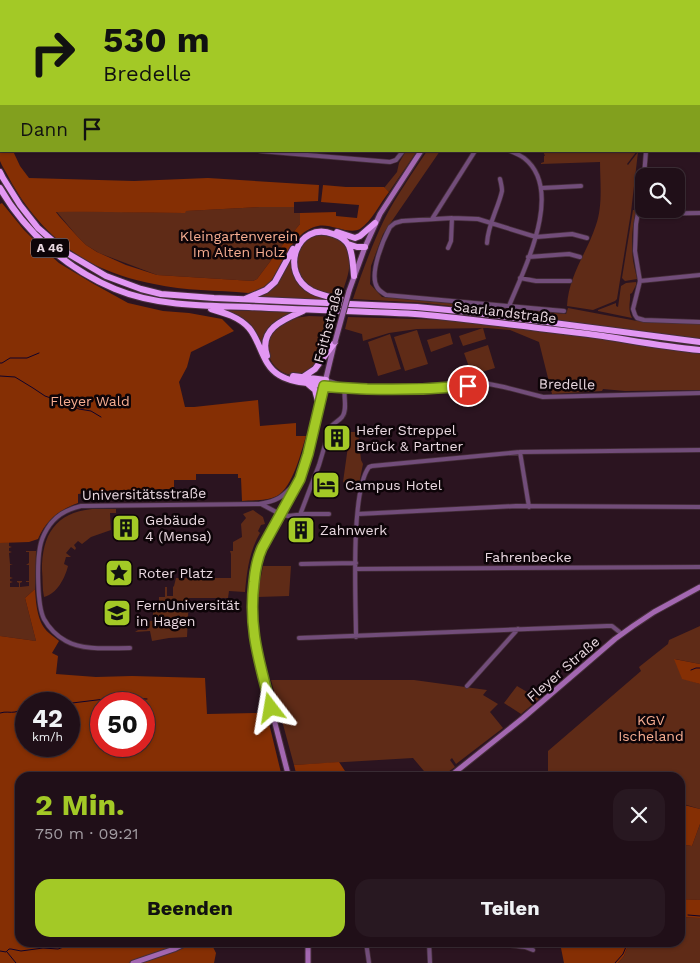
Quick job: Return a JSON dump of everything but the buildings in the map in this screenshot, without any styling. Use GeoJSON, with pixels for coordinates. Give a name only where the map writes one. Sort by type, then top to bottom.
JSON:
{"type":"FeatureCollection","features":[{"type":"Feature","properties":{"kind":"highway","name":"A 46"},"geometry":{"type":"LineString","coordinates":[[0,172],[20,205],[38,228],[67,254],[93,270],[141,289],[161,294],[241,300]]}},
{"type":"Feature","properties":{"kind":"highway","name":"A 46"},"geometry":{"type":"LineString","coordinates":[[0,188],[19,216],[40,240],[84,274],[115,289],[157,301],[201,305]]}},
{"type":"Feature","properties":{"kind":"highway"},"geometry":{"type":"LineString","coordinates":[[355,238],[375,223]]}},
{"type":"Feature","properties":{"kind":"highway"},"geometry":{"type":"LineString","coordinates":[[241,300],[266,290],[275,282],[295,245],[305,235],[324,230],[355,238],[364,247]]}},
{"type":"Feature","properties":{"kind":"highway"},"geometry":{"type":"LineString","coordinates":[[362,305],[332,298],[311,290],[298,279],[295,272],[294,256],[305,238],[324,232],[331,233],[348,244],[364,247]]}},
{"type":"Feature","properties":{"kind":"highway"},"geometry":{"type":"LineString","coordinates":[[348,244],[354,276]]}},
{"type":"Feature","properties":{"kind":"highway"},"geometry":{"type":"LineString","coordinates":[[241,300],[362,305]]}},
{"type":"Feature","properties":{"kind":"highway"},"geometry":{"type":"LineString","coordinates":[[201,305],[234,317],[244,323],[255,337],[271,369],[285,378],[302,379],[313,387],[316,390],[318,406]]}},
{"type":"Feature","properties":{"kind":"highway","name":"Saarlandstraße"},"geometry":{"type":"LineString","coordinates":[[201,305],[416,314],[471,319],[700,350]]}},
{"type":"Feature","properties":{"kind":"highway","name":"Saarlandstraße"},"geometry":{"type":"LineString","coordinates":[[362,305],[417,307],[469,312],[700,342]]}},
{"type":"Feature","properties":{"kind":"highway"},"geometry":{"type":"LineString","coordinates":[[307,310],[277,324],[269,333],[265,347],[267,356],[273,367],[285,375],[325,383]]}},
{"type":"Feature","properties":{"kind":"highway"},"geometry":{"type":"LineString","coordinates":[[302,379],[315,369],[335,342]]}},
{"type":"Feature","properties":{"kind":"main road","name":"Feithstraße"},"geometry":{"type":"LineString","coordinates":[[288,772],[253,631],[254,578],[258,558],[299,481],[313,435],[318,406],[349,291],[364,247],[385,205],[419,152]]}},
{"type":"Feature","properties":{"kind":"main road","name":"Fleyer Straße"},"geometry":{"type":"LineString","coordinates":[[456,772],[622,634],[654,612],[700,587]]}},
{"type":"Feature","properties":{"kind":"main road"},"geometry":{"type":"LineString","coordinates":[[133,963],[176,947]]}},
{"type":"Feature","properties":{"kind":"main road"},"geometry":{"type":"LineString","coordinates":[[308,947],[308,963]]}},
{"type":"Feature","properties":{"kind":"street"},"geometry":{"type":"LineString","coordinates":[[272,152],[390,162],[396,160],[402,152]]}},
{"type":"Feature","properties":{"kind":"street"},"geometry":{"type":"LineString","coordinates":[[432,219],[474,152]]}},
{"type":"Feature","properties":{"kind":"street"},"geometry":{"type":"LineString","coordinates":[[508,306],[536,237],[542,206],[542,188],[532,166],[522,156],[512,152]]}},
{"type":"Feature","properties":{"kind":"street"},"geometry":{"type":"LineString","coordinates":[[645,168],[646,152]]}},
{"type":"Feature","properties":{"kind":"street"},"geometry":{"type":"LineString","coordinates":[[487,243],[502,189],[500,179]]}},
{"type":"Feature","properties":{"kind":"street"},"geometry":{"type":"LineString","coordinates":[[542,188],[581,186]]}},
{"type":"Feature","properties":{"kind":"street"},"geometry":{"type":"LineString","coordinates":[[685,213],[700,213]]}},
{"type":"Feature","properties":{"kind":"street"},"geometry":{"type":"LineString","coordinates":[[448,248],[451,241],[452,218]]}},
{"type":"Feature","properties":{"kind":"street"},"geometry":{"type":"LineString","coordinates":[[564,312],[386,295],[376,287],[374,269],[390,227],[402,221],[452,218],[478,219],[536,237],[572,234],[587,238]]}},
{"type":"Feature","properties":{"kind":"street"},"geometry":{"type":"LineString","coordinates":[[637,218],[635,251],[640,281],[633,307],[635,315],[644,320],[700,322]]}},
{"type":"Feature","properties":{"kind":"street"},"geometry":{"type":"LineString","coordinates":[[528,257],[569,254],[580,257]]}},
{"type":"Feature","properties":{"kind":"street"},"geometry":{"type":"LineString","coordinates":[[640,281],[700,275]]}},
{"type":"Feature","properties":{"kind":"street"},"geometry":{"type":"LineString","coordinates":[[520,278],[536,281],[570,281]]}},
{"type":"Feature","properties":{"kind":"street","name":"Bredelle"},"geometry":{"type":"LineString","coordinates":[[325,383],[335,383],[345,388],[377,389],[426,389],[489,384],[543,397],[700,393]]}},
{"type":"Feature","properties":{"kind":"street"},"geometry":{"type":"LineString","coordinates":[[300,514],[319,465],[330,428],[343,416],[345,388]]}},
{"type":"Feature","properties":{"kind":"street"},"geometry":{"type":"LineString","coordinates":[[356,637],[356,543],[358,514],[360,496],[366,471],[369,467],[520,452],[700,450]]}},
{"type":"Feature","properties":{"kind":"street"},"geometry":{"type":"LineString","coordinates":[[520,452],[529,507]]}},
{"type":"Feature","properties":{"kind":"street","name":"Universitätsstraße"},"geometry":{"type":"LineString","coordinates":[[130,648],[93,648],[73,645],[54,633],[44,619],[41,610],[38,578],[40,550],[44,534],[54,520],[67,510],[81,506],[259,504],[277,500],[299,481]]}},
{"type":"Feature","properties":{"kind":"street","name":"Universitätsstraße"},"geometry":{"type":"LineString","coordinates":[[259,504],[280,514]]}},
{"type":"Feature","properties":{"kind":"street"},"geometry":{"type":"LineString","coordinates":[[358,514],[529,507],[700,507]]}},
{"type":"Feature","properties":{"kind":"street"},"geometry":{"type":"LineString","coordinates":[[280,514],[288,516],[329,514]]}},
{"type":"Feature","properties":{"kind":"street"},"geometry":{"type":"LineString","coordinates":[[301,564],[356,563]]}},
{"type":"Feature","properties":{"kind":"street","name":"Fahrenbecke"},"geometry":{"type":"LineString","coordinates":[[356,569],[700,567]]}},
{"type":"Feature","properties":{"kind":"street"},"geometry":{"type":"LineString","coordinates":[[299,638],[612,626],[622,634]]}},
{"type":"Feature","properties":{"kind":"street"},"geometry":{"type":"LineString","coordinates":[[467,686],[518,629]]}},
{"type":"Feature","properties":{"kind":"street"},"geometry":{"type":"LineString","coordinates":[[367,947],[369,963]]}},
{"type":"Feature","properties":{"kind":"street"},"geometry":{"type":"LineString","coordinates":[[429,947],[430,963]]}},
{"type":"Feature","properties":{"kind":"street"},"geometry":{"type":"LineString","coordinates":[[525,947],[533,950]]}},
{"type":"Feature","properties":{"kind":"green space"},"geometry":{"type":"Polygon","coordinates":[[[0,152],[13,152],[20,166],[29,178],[134,181],[208,178],[319,185],[318,201],[294,202],[294,207],[186,211],[185,213],[56,212],[86,245],[97,252],[126,265],[157,275],[253,281],[257,279],[300,224],[300,213],[336,212],[336,216],[357,218],[359,205],[321,202],[323,185],[384,187],[389,192],[372,217],[360,229],[350,231],[328,226],[318,226],[304,232],[294,242],[273,278],[259,290],[248,293],[189,289],[129,278],[96,266],[65,246],[33,215],[16,191],[0,161],[0,152]]]}},
{"type":"Feature","properties":{"kind":"green space"},"geometry":{"type":"Polygon","coordinates":[[[405,152],[416,152],[389,192],[384,188],[397,172],[399,163],[405,152]]]}},
{"type":"Feature","properties":{"kind":"green space"},"geometry":{"type":"Polygon","coordinates":[[[426,152],[439,152],[383,234],[371,266],[370,284],[382,297],[566,314],[568,308],[637,321],[700,323],[700,340],[493,311],[425,303],[353,299],[375,239],[399,194],[426,152]]]}},
{"type":"Feature","properties":{"kind":"green space"},"geometry":{"type":"Polygon","coordinates":[[[543,152],[636,152],[628,165],[638,152],[631,212],[617,299],[593,310],[567,306],[571,284],[592,235],[600,210],[600,162],[541,164],[544,162],[543,152]]]}},
{"type":"Feature","properties":{"kind":"green space","name":"Fleyer Wald"},"geometry":{"type":"Polygon","coordinates":[[[2,203],[24,230],[59,263],[128,303],[163,311],[189,313],[222,319],[234,331],[191,352],[187,367],[179,382],[185,407],[258,400],[260,426],[296,423],[296,436],[306,436],[296,469],[283,491],[269,499],[242,501],[241,478],[238,478],[238,474],[196,474],[196,480],[174,480],[174,489],[102,491],[78,494],[78,503],[54,516],[45,526],[38,539],[29,542],[0,543],[0,204],[2,203]]]}},
{"type":"Feature","properties":{"kind":"green space","name":"Kleingartenverein Im Alten Holz"},"geometry":{"type":"Polygon","coordinates":[[[294,207],[294,213],[300,213],[300,224],[257,279],[253,281],[157,275],[99,253],[86,245],[56,211],[185,213],[185,211],[294,207]]]}},
{"type":"Feature","properties":{"kind":"green space"},"geometry":{"type":"Polygon","coordinates":[[[633,210],[635,210],[632,254],[637,279],[625,281],[622,278],[633,210]]]}},
{"type":"Feature","properties":{"kind":"green space"},"geometry":{"type":"Polygon","coordinates":[[[316,234],[335,236],[347,249],[349,256],[348,273],[340,297],[323,293],[308,285],[300,277],[295,262],[301,244],[316,234]]]}},
{"type":"Feature","properties":{"kind":"green space"},"geometry":{"type":"Polygon","coordinates":[[[290,261],[295,277],[304,288],[317,296],[332,301],[254,298],[279,281],[290,261]]]}},
{"type":"Feature","properties":{"kind":"green space"},"geometry":{"type":"Polygon","coordinates":[[[636,282],[630,294],[629,308],[632,318],[598,311],[616,303],[618,307],[621,286],[626,283],[636,282]]]}},
{"type":"Feature","properties":{"kind":"green space"},"geometry":{"type":"Polygon","coordinates":[[[222,310],[296,312],[285,316],[262,347],[243,319],[222,310]]]}},
{"type":"Feature","properties":{"kind":"green space"},"geometry":{"type":"Polygon","coordinates":[[[309,316],[334,317],[326,348],[318,364],[303,374],[289,374],[277,368],[270,358],[268,345],[273,332],[286,322],[309,316]]]}},
{"type":"Feature","properties":{"kind":"green space"},"geometry":{"type":"Polygon","coordinates":[[[348,317],[450,320],[540,330],[700,353],[700,390],[625,391],[603,389],[602,391],[552,394],[539,342],[510,330],[487,328],[417,329],[389,333],[363,341],[362,334],[345,329],[348,317]]]}},
{"type":"Feature","properties":{"kind":"green space"},"geometry":{"type":"Polygon","coordinates":[[[483,328],[486,339],[463,346],[459,336],[483,328]]]}},
{"type":"Feature","properties":{"kind":"green space"},"geometry":{"type":"Polygon","coordinates":[[[417,330],[428,364],[405,371],[394,337],[417,330]]]}},
{"type":"Feature","properties":{"kind":"green space"},"geometry":{"type":"Polygon","coordinates":[[[450,333],[453,344],[431,352],[427,340],[450,333]]]}},
{"type":"Feature","properties":{"kind":"green space"},"geometry":{"type":"Polygon","coordinates":[[[390,334],[401,369],[378,376],[368,342],[390,334]]]}},
{"type":"Feature","properties":{"kind":"green space"},"geometry":{"type":"Polygon","coordinates":[[[488,345],[495,368],[472,375],[464,353],[488,345]]]}},
{"type":"Feature","properties":{"kind":"green space"},"geometry":{"type":"Polygon","coordinates":[[[350,432],[358,432],[363,464],[358,489],[343,482],[350,432]]]}},
{"type":"Feature","properties":{"kind":"green space"},"geometry":{"type":"Polygon","coordinates":[[[92,509],[116,509],[116,513],[110,513],[111,530],[91,537],[82,544],[78,541],[74,545],[75,550],[71,547],[66,553],[71,557],[66,557],[64,564],[68,566],[63,580],[53,593],[44,597],[42,570],[48,536],[60,521],[69,515],[92,509]]]}},
{"type":"Feature","properties":{"kind":"green space"},"geometry":{"type":"Polygon","coordinates":[[[253,510],[263,517],[265,524],[261,525],[258,531],[260,533],[251,554],[245,592],[229,591],[228,598],[189,598],[187,637],[152,641],[150,631],[135,632],[147,630],[148,621],[153,621],[153,608],[156,608],[159,597],[165,597],[165,587],[167,587],[167,596],[173,596],[176,578],[231,578],[230,551],[233,551],[233,542],[242,537],[241,524],[246,518],[243,514],[253,510]]]}},
{"type":"Feature","properties":{"kind":"green space"},"geometry":{"type":"Polygon","coordinates":[[[9,542],[9,546],[12,547],[9,548],[9,551],[12,552],[9,553],[10,564],[13,565],[10,565],[10,577],[13,578],[10,581],[13,582],[10,583],[10,587],[19,587],[17,581],[22,581],[20,587],[29,586],[29,582],[26,581],[29,581],[29,565],[26,565],[29,563],[29,552],[26,551],[36,551],[35,589],[25,598],[36,641],[0,636],[0,543],[9,542]]]}},
{"type":"Feature","properties":{"kind":"green space"},"geometry":{"type":"Polygon","coordinates":[[[263,566],[291,566],[289,596],[257,597],[263,566]]]}},
{"type":"Feature","properties":{"kind":"green space"},"geometry":{"type":"Polygon","coordinates":[[[35,589],[38,612],[42,624],[59,641],[52,653],[58,656],[56,674],[96,677],[205,678],[207,714],[259,713],[260,711],[266,711],[281,772],[15,772],[15,947],[213,947],[216,953],[214,963],[0,963],[0,636],[36,641],[25,598],[35,589]]]}},
{"type":"Feature","properties":{"kind":"green space","name":"KGV Ischeland"},"geometry":{"type":"Polygon","coordinates":[[[700,626],[700,664],[675,659],[682,678],[700,684],[700,809],[685,804],[685,772],[548,772],[548,751],[641,671],[639,667],[668,644],[669,640],[700,626]]]}},
{"type":"Feature","properties":{"kind":"green space"},"geometry":{"type":"Polygon","coordinates":[[[674,659],[700,664],[700,684],[682,679],[674,659]]]}},
{"type":"Feature","properties":{"kind":"green space"},"geometry":{"type":"Polygon","coordinates":[[[271,680],[414,680],[487,690],[483,695],[498,704],[490,712],[503,728],[456,764],[452,758],[450,760],[455,767],[448,772],[425,772],[413,758],[294,765],[271,680]]]}},
{"type":"Feature","properties":{"kind":"green space"},"geometry":{"type":"Polygon","coordinates":[[[517,686],[539,699],[521,714],[504,703],[517,686]]]}},
{"type":"Feature","properties":{"kind":"green space"},"geometry":{"type":"Polygon","coordinates":[[[339,762],[346,772],[296,772],[294,765],[339,762]]]}},
{"type":"Feature","properties":{"kind":"green space"},"geometry":{"type":"Polygon","coordinates":[[[685,805],[700,809],[700,824],[692,846],[685,845],[685,805]]]}},
{"type":"Feature","properties":{"kind":"green space"},"geometry":{"type":"Polygon","coordinates":[[[700,824],[700,900],[685,899],[685,845],[692,846],[700,824]]]}},
{"type":"Feature","properties":{"kind":"green space"},"geometry":{"type":"Polygon","coordinates":[[[685,899],[700,900],[700,918],[685,917],[685,899]]]}},
{"type":"Feature","properties":{"kind":"green space"},"geometry":{"type":"Polygon","coordinates":[[[685,917],[700,918],[700,963],[618,963],[624,956],[627,947],[685,947],[685,917]]]}},
{"type":"Feature","properties":{"kind":"green space"},"geometry":{"type":"Polygon","coordinates":[[[561,947],[627,947],[624,956],[618,963],[564,963],[561,947]]]}},
{"type":"Feature","properties":{"kind":"waterway"},"geometry":{"type":"LineString","coordinates":[[0,363],[10,358],[27,358],[39,353]]}},
{"type":"Feature","properties":{"kind":"waterway"},"geometry":{"type":"LineString","coordinates":[[0,376],[15,377],[45,396],[79,409],[91,411],[101,417]]}},
{"type":"Feature","properties":{"kind":"waterway"},"geometry":{"type":"LineString","coordinates":[[691,670],[700,668]]}},
{"type":"Feature","properties":{"kind":"waterway"},"geometry":{"type":"LineString","coordinates":[[80,702],[90,701]]}},
{"type":"Feature","properties":{"kind":"waterway"},"geometry":{"type":"LineString","coordinates":[[0,713],[15,712]]}},
{"type":"Feature","properties":{"kind":"waterway"},"geometry":{"type":"LineString","coordinates":[[688,915],[700,916]]}},
{"type":"Feature","properties":{"kind":"waterway"},"geometry":{"type":"LineString","coordinates":[[0,951],[6,952],[9,949],[21,951],[43,948],[58,949],[64,947]]}},
{"type":"Feature","properties":{"kind":"waterway"},"geometry":{"type":"LineString","coordinates":[[615,963],[623,954],[626,947]]}},
{"type":"Feature","properties":{"kind":"waterway"},"geometry":{"type":"LineString","coordinates":[[7,952],[16,963]]}},
{"type":"Feature","properties":{"kind":"place","name":"Hefer Streppel Brück & Partner"},"geometry":{"type":"Point","coordinates":[337,438]}},
{"type":"Feature","properties":{"kind":"place","name":"Campus Hotel"},"geometry":{"type":"Point","coordinates":[326,485]}},
{"type":"Feature","properties":{"kind":"place","name":"Gebäude 4 (Mensa)"},"geometry":{"type":"Point","coordinates":[126,528]}},
{"type":"Feature","properties":{"kind":"place","name":"Zahnwerk"},"geometry":{"type":"Point","coordinates":[301,530]}},
{"type":"Feature","properties":{"kind":"place","name":"Roter Platz"},"geometry":{"type":"Point","coordinates":[119,573]}},
{"type":"Feature","properties":{"kind":"place","name":"FernUniversität in Hagen"},"geometry":{"type":"Point","coordinates":[117,613]}},
{"type":"Feature","properties":{"kind":"route"},"geometry":{"type":"LineString","coordinates":[[271,708],[256,648],[252,623],[252,597],[256,565],[262,548],[300,479],[313,435],[324,386],[377,389],[426,389],[468,386]]}}]}
